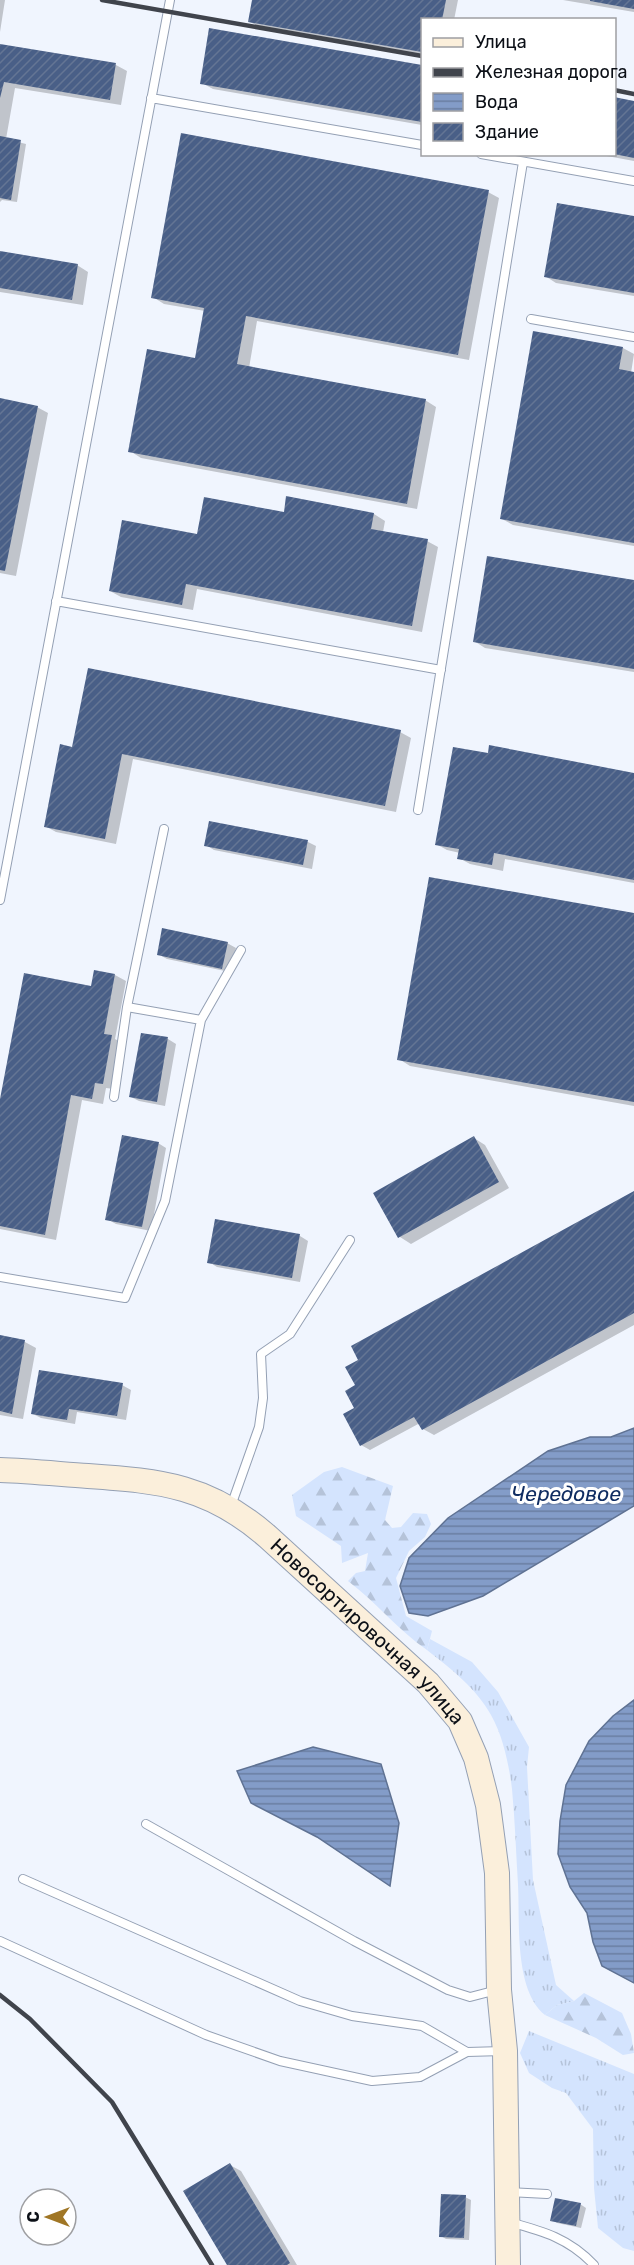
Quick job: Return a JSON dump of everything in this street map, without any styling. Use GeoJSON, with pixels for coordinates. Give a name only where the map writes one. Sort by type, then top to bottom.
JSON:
{"type":"FeatureCollection","features":[{"type":"Feature","properties":{"kind":"main road","name":"Новосортировочная улица"},"geometry":{"type":"LineString","coordinates":[[5,1470],[147,1480],[206,1496],[230,1509],[268,1537],[428,1683],[460,1721],[476,1758],[488,1805],[497,1873],[499,1990],[505,2051],[508,2265]]}},
{"type":"Feature","properties":{"kind":"lane"},"geometry":{"type":"LineString","coordinates":[[0,900],[170,0]]}},
{"type":"Feature","properties":{"kind":"lane"},"geometry":{"type":"LineString","coordinates":[[152,99],[421,145]]}},
{"type":"Feature","properties":{"kind":"lane"},"geometry":{"type":"LineString","coordinates":[[492,156],[634,181]]}},
{"type":"Feature","properties":{"kind":"lane"},"geometry":{"type":"LineString","coordinates":[[418,810],[523,162]]}},
{"type":"Feature","properties":{"kind":"lane"},"geometry":{"type":"LineString","coordinates":[[531,319],[634,337]]}},
{"type":"Feature","properties":{"kind":"lane"},"geometry":{"type":"LineString","coordinates":[[56,601],[441,670]]}},
{"type":"Feature","properties":{"kind":"lane"},"geometry":{"type":"LineString","coordinates":[[114,1097],[127,1007],[164,829]]}},
{"type":"Feature","properties":{"kind":"lane"},"geometry":{"type":"LineString","coordinates":[[0,1277],[124,1298],[165,1201],[201,1020],[241,950]]}},
{"type":"Feature","properties":{"kind":"lane"},"geometry":{"type":"LineString","coordinates":[[127,1007],[201,1020]]}},
{"type":"Feature","properties":{"kind":"lane"},"geometry":{"type":"LineString","coordinates":[[230,1509],[259,1427],[263,1398],[261,1354],[290,1334],[350,1240]]}},
{"type":"Feature","properties":{"kind":"lane"},"geometry":{"type":"LineString","coordinates":[[146,1824],[354,1941],[448,1990],[470,1997],[499,1990]]}},
{"type":"Feature","properties":{"kind":"lane"},"geometry":{"type":"LineString","coordinates":[[23,1879],[300,2001],[352,2016],[423,2026],[467,2052]]}},
{"type":"Feature","properties":{"kind":"lane"},"geometry":{"type":"LineString","coordinates":[[0,1941],[206,2035],[280,2061],[372,2081],[420,2077],[467,2052],[505,2051]]}},
{"type":"Feature","properties":{"kind":"lane"},"geometry":{"type":"LineString","coordinates":[[507,2192],[547,2194]]}},
{"type":"Feature","properties":{"kind":"lane"},"geometry":{"type":"LineString","coordinates":[[508,2222],[554,2235],[584,2254],[594,2265]]}},
{"type":"Feature","properties":{"kind":"green space"},"geometry":{"type":"Polygon","coordinates":[[[342,1467],[393,1486],[385,1520],[392,1528],[401,1527],[413,1513],[427,1514],[431,1524],[425,1537],[409,1551],[396,1578],[406,1616],[432,1631],[427,1650],[348,1581],[356,1573],[365,1571],[368,1553],[342,1563],[341,1546],[296,1516],[292,1495],[324,1472],[342,1467]]]}},
{"type":"Feature","properties":{"kind":"green space"},"geometry":{"type":"Polygon","coordinates":[[[430,1639],[472,1662],[498,1692],[529,1747],[527,1767],[533,1880],[556,1985],[574,2001],[557,2005],[545,2015],[535,2004],[523,1972],[512,1789],[502,1741],[491,1715],[478,1696],[427,1650],[430,1639]]]}},
{"type":"Feature","properties":{"kind":"green space"},"geometry":{"type":"Polygon","coordinates":[[[584,1993],[622,2013],[631,2034],[634,2053],[623,2055],[596,2038],[545,2015],[557,2005],[574,2001],[584,1993]]]}},
{"type":"Feature","properties":{"kind":"green space"},"geometry":{"type":"Polygon","coordinates":[[[529,2031],[634,2074],[634,2251],[623,2248],[598,2228],[594,2188],[593,2129],[566,2093],[552,2088],[529,2073],[520,2053],[529,2031]]]}},
{"type":"Feature","properties":{"kind":"water","name":"Чередовое"},"geometry":{"type":"Polygon","coordinates":[[[634,1428],[634,1506],[483,1596],[428,1616],[409,1613],[400,1586],[409,1558],[448,1518],[548,1451],[590,1437],[611,1437],[634,1428]]]}},
{"type":"Feature","properties":{"kind":"water"},"geometry":{"type":"Polygon","coordinates":[[[634,1700],[634,1983],[602,1966],[593,1942],[587,1913],[570,1887],[558,1854],[560,1821],[566,1785],[589,1741],[613,1716],[634,1700]]]}},
{"type":"Feature","properties":{"kind":"water"},"geometry":{"type":"Polygon","coordinates":[[[313,1747],[381,1764],[399,1823],[390,1886],[317,1837],[251,1803],[237,1771],[313,1747]]]}},
{"type":"Feature","properties":{"kind":"building"},"geometry":{"type":"Polygon","coordinates":[[[252,0],[446,0],[442,18],[421,18],[421,52],[248,22],[252,0]]]}},
{"type":"Feature","properties":{"kind":"building"},"geometry":{"type":"Polygon","coordinates":[[[634,0],[634,9],[590,1],[634,0]]]}},
{"type":"Feature","properties":{"kind":"building"},"geometry":{"type":"Polygon","coordinates":[[[209,28],[421,65],[421,122],[200,84],[209,28]]]}},
{"type":"Feature","properties":{"kind":"building"},"geometry":{"type":"Polygon","coordinates":[[[0,44],[116,63],[110,100],[4,82],[0,98],[0,44]]]}},
{"type":"Feature","properties":{"kind":"building"},"geometry":{"type":"Polygon","coordinates":[[[616,97],[634,101],[634,158],[616,154],[616,97]]]}},
{"type":"Feature","properties":{"kind":"building"},"geometry":{"type":"Polygon","coordinates":[[[181,133],[489,190],[458,355],[246,316],[237,364],[426,399],[407,504],[128,452],[147,349],[195,358],[204,308],[151,298],[181,133]]]}},
{"type":"Feature","properties":{"kind":"building"},"geometry":{"type":"Polygon","coordinates":[[[0,136],[21,140],[11,200],[0,198],[0,136]]]}},
{"type":"Feature","properties":{"kind":"building"},"geometry":{"type":"Polygon","coordinates":[[[557,203],[634,216],[634,293],[544,277],[557,203]]]}},
{"type":"Feature","properties":{"kind":"building"},"geometry":{"type":"Polygon","coordinates":[[[0,251],[78,264],[72,300],[0,288],[0,251]]]}},
{"type":"Feature","properties":{"kind":"building"},"geometry":{"type":"Polygon","coordinates":[[[533,331],[623,347],[619,369],[634,372],[634,543],[500,519],[533,331]]]}},
{"type":"Feature","properties":{"kind":"building"},"geometry":{"type":"Polygon","coordinates":[[[0,398],[38,406],[5,571],[0,570],[0,398]]]}},
{"type":"Feature","properties":{"kind":"building"},"geometry":{"type":"Polygon","coordinates":[[[286,496],[374,513],[371,529],[428,539],[412,626],[186,584],[182,605],[109,591],[122,520],[197,534],[204,497],[284,512],[286,496]]]}},
{"type":"Feature","properties":{"kind":"building"},"geometry":{"type":"Polygon","coordinates":[[[487,556],[634,580],[634,669],[473,642],[487,556]]]}},
{"type":"Feature","properties":{"kind":"building"},"geometry":{"type":"Polygon","coordinates":[[[88,668],[401,730],[385,806],[122,754],[105,839],[44,827],[60,744],[72,747],[88,668]]]}},
{"type":"Feature","properties":{"kind":"building"},"geometry":{"type":"Polygon","coordinates":[[[489,745],[634,773],[634,880],[494,853],[492,865],[457,859],[459,849],[435,845],[453,747],[488,753],[489,745]]]}},
{"type":"Feature","properties":{"kind":"building"},"geometry":{"type":"Polygon","coordinates":[[[209,821],[308,840],[303,865],[204,846],[209,821]]]}},
{"type":"Feature","properties":{"kind":"building"},"geometry":{"type":"Polygon","coordinates":[[[429,877],[634,913],[634,1102],[397,1060],[429,877]]]}},
{"type":"Feature","properties":{"kind":"building"},"geometry":{"type":"Polygon","coordinates":[[[162,928],[228,942],[222,969],[157,955],[162,928]]]}},
{"type":"Feature","properties":{"kind":"building"},"geometry":{"type":"Polygon","coordinates":[[[94,970],[115,974],[104,1034],[112,1035],[103,1084],[95,1083],[92,1099],[71,1095],[45,1235],[0,1226],[0,1099],[24,973],[91,986],[94,970]]]}},
{"type":"Feature","properties":{"kind":"building"},"geometry":{"type":"Polygon","coordinates":[[[141,1033],[168,1037],[157,1102],[129,1097],[141,1033]]]}},
{"type":"Feature","properties":{"kind":"building"},"geometry":{"type":"Polygon","coordinates":[[[122,1135],[159,1142],[142,1227],[105,1220],[122,1135]]]}},
{"type":"Feature","properties":{"kind":"building"},"geometry":{"type":"Polygon","coordinates":[[[474,1136],[499,1182],[398,1238],[373,1193],[474,1136]]]}},
{"type":"Feature","properties":{"kind":"building"},"geometry":{"type":"Polygon","coordinates":[[[634,1191],[634,1313],[422,1430],[414,1417],[360,1446],[343,1414],[354,1408],[345,1391],[355,1385],[345,1367],[358,1360],[351,1346],[634,1191]]]}},
{"type":"Feature","properties":{"kind":"building"},"geometry":{"type":"Polygon","coordinates":[[[215,1219],[300,1234],[292,1278],[207,1263],[215,1219]]]}},
{"type":"Feature","properties":{"kind":"building"},"geometry":{"type":"Polygon","coordinates":[[[0,1335],[25,1340],[12,1414],[0,1411],[0,1335]]]}},
{"type":"Feature","properties":{"kind":"building"},"geometry":{"type":"Polygon","coordinates":[[[39,1370],[123,1383],[117,1416],[69,1409],[67,1420],[31,1414],[39,1370]]]}},
{"type":"Feature","properties":{"kind":"building"},"geometry":{"type":"Polygon","coordinates":[[[230,2163],[290,2263],[287,2265],[227,2265],[183,2191],[230,2163]]]}},
{"type":"Feature","properties":{"kind":"building"},"geometry":{"type":"Polygon","coordinates":[[[441,2194],[466,2195],[464,2238],[439,2237],[441,2194]]]}},
{"type":"Feature","properties":{"kind":"building"},"geometry":{"type":"Polygon","coordinates":[[[555,2198],[581,2203],[576,2226],[550,2221],[555,2198]]]}},
{"type":"Feature","properties":{"kind":"railway"},"geometry":{"type":"LineString","coordinates":[[102,0],[421,56]]}},
{"type":"Feature","properties":{"kind":"railway"},"geometry":{"type":"LineString","coordinates":[[616,90],[634,94]]}},
{"type":"Feature","properties":{"kind":"railway"},"geometry":{"type":"LineString","coordinates":[[0,1995],[30,2019],[112,2102],[212,2265]]}}]}
